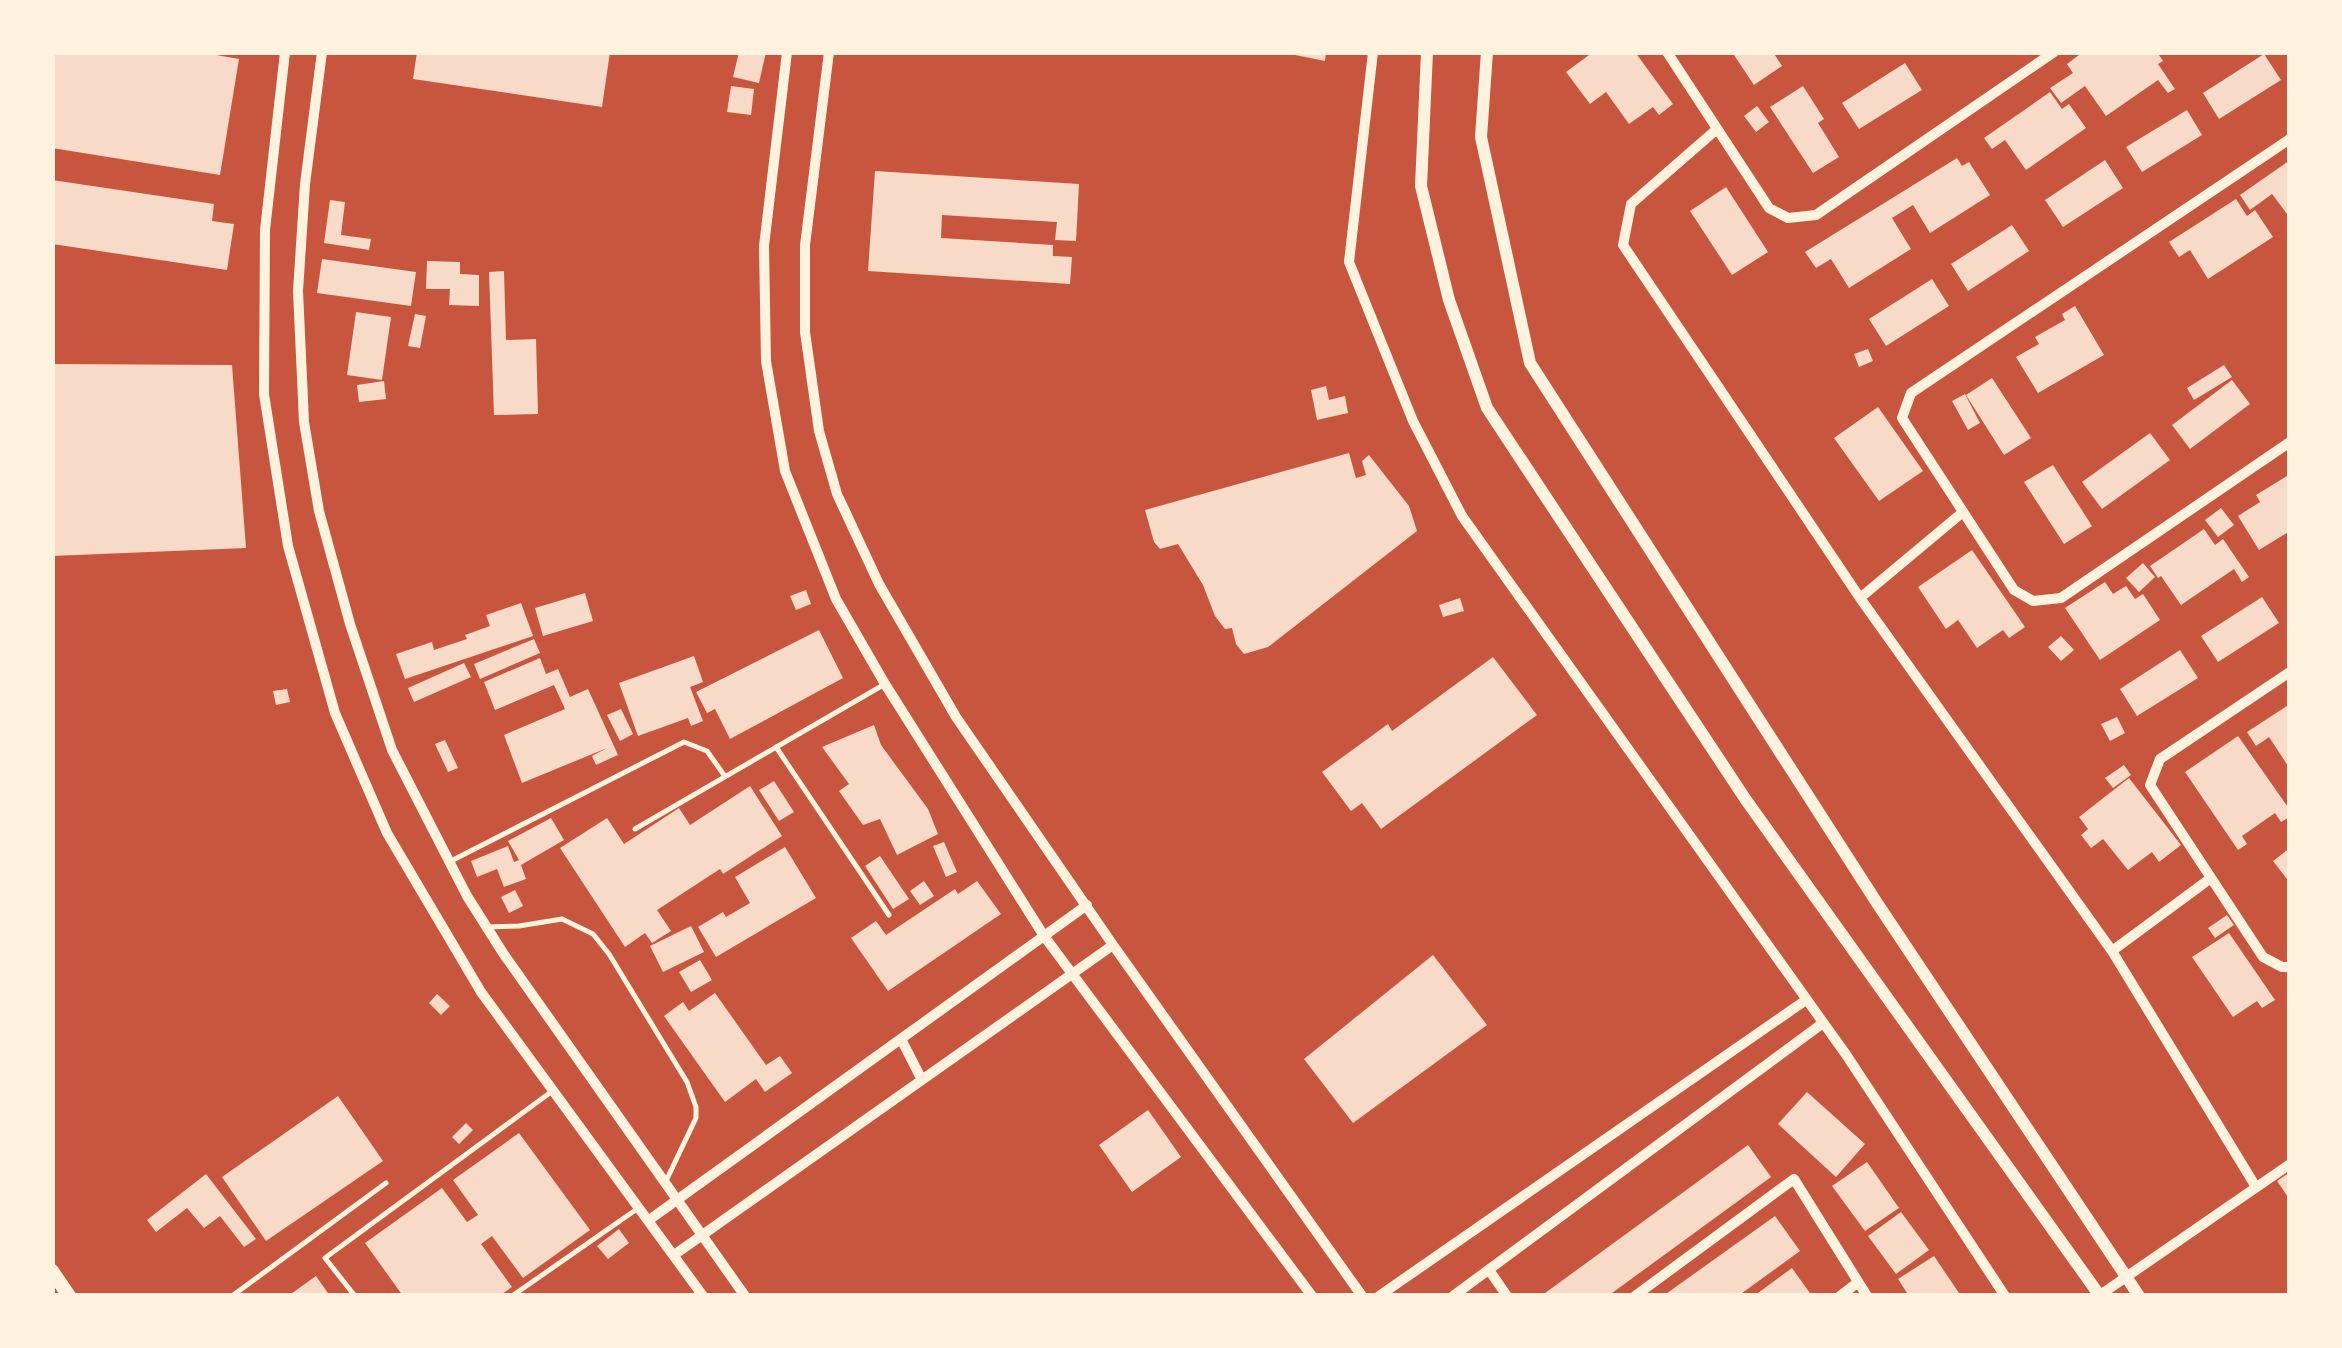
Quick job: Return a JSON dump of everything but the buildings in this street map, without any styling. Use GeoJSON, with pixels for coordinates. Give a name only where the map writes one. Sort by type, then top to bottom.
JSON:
{"type":"FeatureCollection","features":[{"type":"Feature","properties":{"kind":"main road"},"geometry":{"type":"LineString","coordinates":[[52,1271],[69,1296]]}},
{"type":"Feature","properties":{"kind":"street"},"geometry":{"type":"LineString","coordinates":[[285,52],[264,230],[264,394],[288,546],[336,713],[387,832],[481,992],[703,1296]]}},
{"type":"Feature","properties":{"kind":"street"},"geometry":{"type":"LineString","coordinates":[[322,52],[305,184],[298,291],[304,422],[319,511],[350,624],[392,750],[448,862],[486,927],[745,1296]]}},
{"type":"Feature","properties":{"kind":"street"},"geometry":{"type":"LineString","coordinates":[[787,52],[764,246],[766,361],[785,471],[836,599],[884,684],[1044,936],[1312,1296]]}},
{"type":"Feature","properties":{"kind":"street"},"geometry":{"type":"LineString","coordinates":[[828,52],[805,245],[805,332],[820,431],[837,494],[879,584],[956,717],[1362,1296]]}},
{"type":"Feature","properties":{"kind":"street"},"geometry":{"type":"LineString","coordinates":[[1373,52],[1349,262],[1413,421],[1462,516],[1806,1000],[2005,1296]]}},
{"type":"Feature","properties":{"kind":"street"},"geometry":{"type":"LineString","coordinates":[[1428,52],[1420,186],[1449,300],[1487,408],[1746,800],[2100,1295],[2290,1164]]}},
{"type":"Feature","properties":{"kind":"street"},"geometry":{"type":"LineString","coordinates":[[1487,52],[1481,137],[1530,364],[1878,903],[2140,1296]]}},
{"type":"Feature","properties":{"kind":"street"},"geometry":{"type":"LineString","coordinates":[[1667,52],[1769,208],[1788,218],[1816,215],[2054,52]]}},
{"type":"Feature","properties":{"kind":"street"},"geometry":{"type":"LineString","coordinates":[[1718,129],[1631,204],[1623,245],[1860,598],[2112,952],[2256,1187]]}},
{"type":"Feature","properties":{"kind":"street"},"geometry":{"type":"LineString","coordinates":[[2290,139],[1911,392],[1902,418],[2014,590],[2034,600],[2062,598],[2290,442]]}},
{"type":"Feature","properties":{"kind":"street"},"geometry":{"type":"LineString","coordinates":[[1860,598],[1962,512]]}},
{"type":"Feature","properties":{"kind":"street"},"geometry":{"type":"LineString","coordinates":[[2290,672],[2160,759],[2150,785],[2263,957],[2282,968],[2290,967]]}},
{"type":"Feature","properties":{"kind":"street"},"geometry":{"type":"LineString","coordinates":[[2112,952],[2212,878]]}},
{"type":"Feature","properties":{"kind":"street"},"geometry":{"type":"LineString","coordinates":[[649,1220],[1086,905]]}},
{"type":"Feature","properties":{"kind":"street"},"geometry":{"type":"LineString","coordinates":[[674,1255],[1113,945]]}},
{"type":"Feature","properties":{"kind":"street"},"geometry":{"type":"LineString","coordinates":[[1379,1296],[1806,1000]]}},
{"type":"Feature","properties":{"kind":"street"},"geometry":{"type":"LineString","coordinates":[[1454,1296],[1822,1023]]}},
{"type":"Feature","properties":{"kind":"street"},"geometry":{"type":"LineString","coordinates":[[900,1039],[922,1080]]}},
{"type":"Feature","properties":{"kind":"street"},"geometry":{"type":"LineString","coordinates":[[1636,1296],[1794,1179],[1867,1296]]}},
{"type":"Feature","properties":{"kind":"street"},"geometry":{"type":"LineString","coordinates":[[1488,1270],[1507,1296]]}},
{"type":"Feature","properties":{"kind":"street"},"geometry":{"type":"LineString","coordinates":[[1840,1296],[1857,1283]]}},
{"type":"Feature","properties":{"kind":"lane"},"geometry":{"type":"LineString","coordinates":[[635,829],[884,684]]}},
{"type":"Feature","properties":{"kind":"lane"},"geometry":{"type":"LineString","coordinates":[[448,862],[684,742],[708,751],[724,775]]}},
{"type":"Feature","properties":{"kind":"lane"},"geometry":{"type":"LineString","coordinates":[[776,746],[889,915]]}},
{"type":"Feature","properties":{"kind":"lane"},"geometry":{"type":"LineString","coordinates":[[486,927],[562,919],[593,934],[610,954],[687,1082],[696,1106],[690,1133],[664,1184]]}},
{"type":"Feature","properties":{"kind":"lane"},"geometry":{"type":"LineString","coordinates":[[355,1296],[325,1258],[554,1090]]}},
{"type":"Feature","properties":{"kind":"lane"},"geometry":{"type":"LineString","coordinates":[[232,1296],[386,1183]]}},
{"type":"Feature","properties":{"kind":"lane"},"geometry":{"type":"LineString","coordinates":[[512,1296],[639,1207]]}}]}
